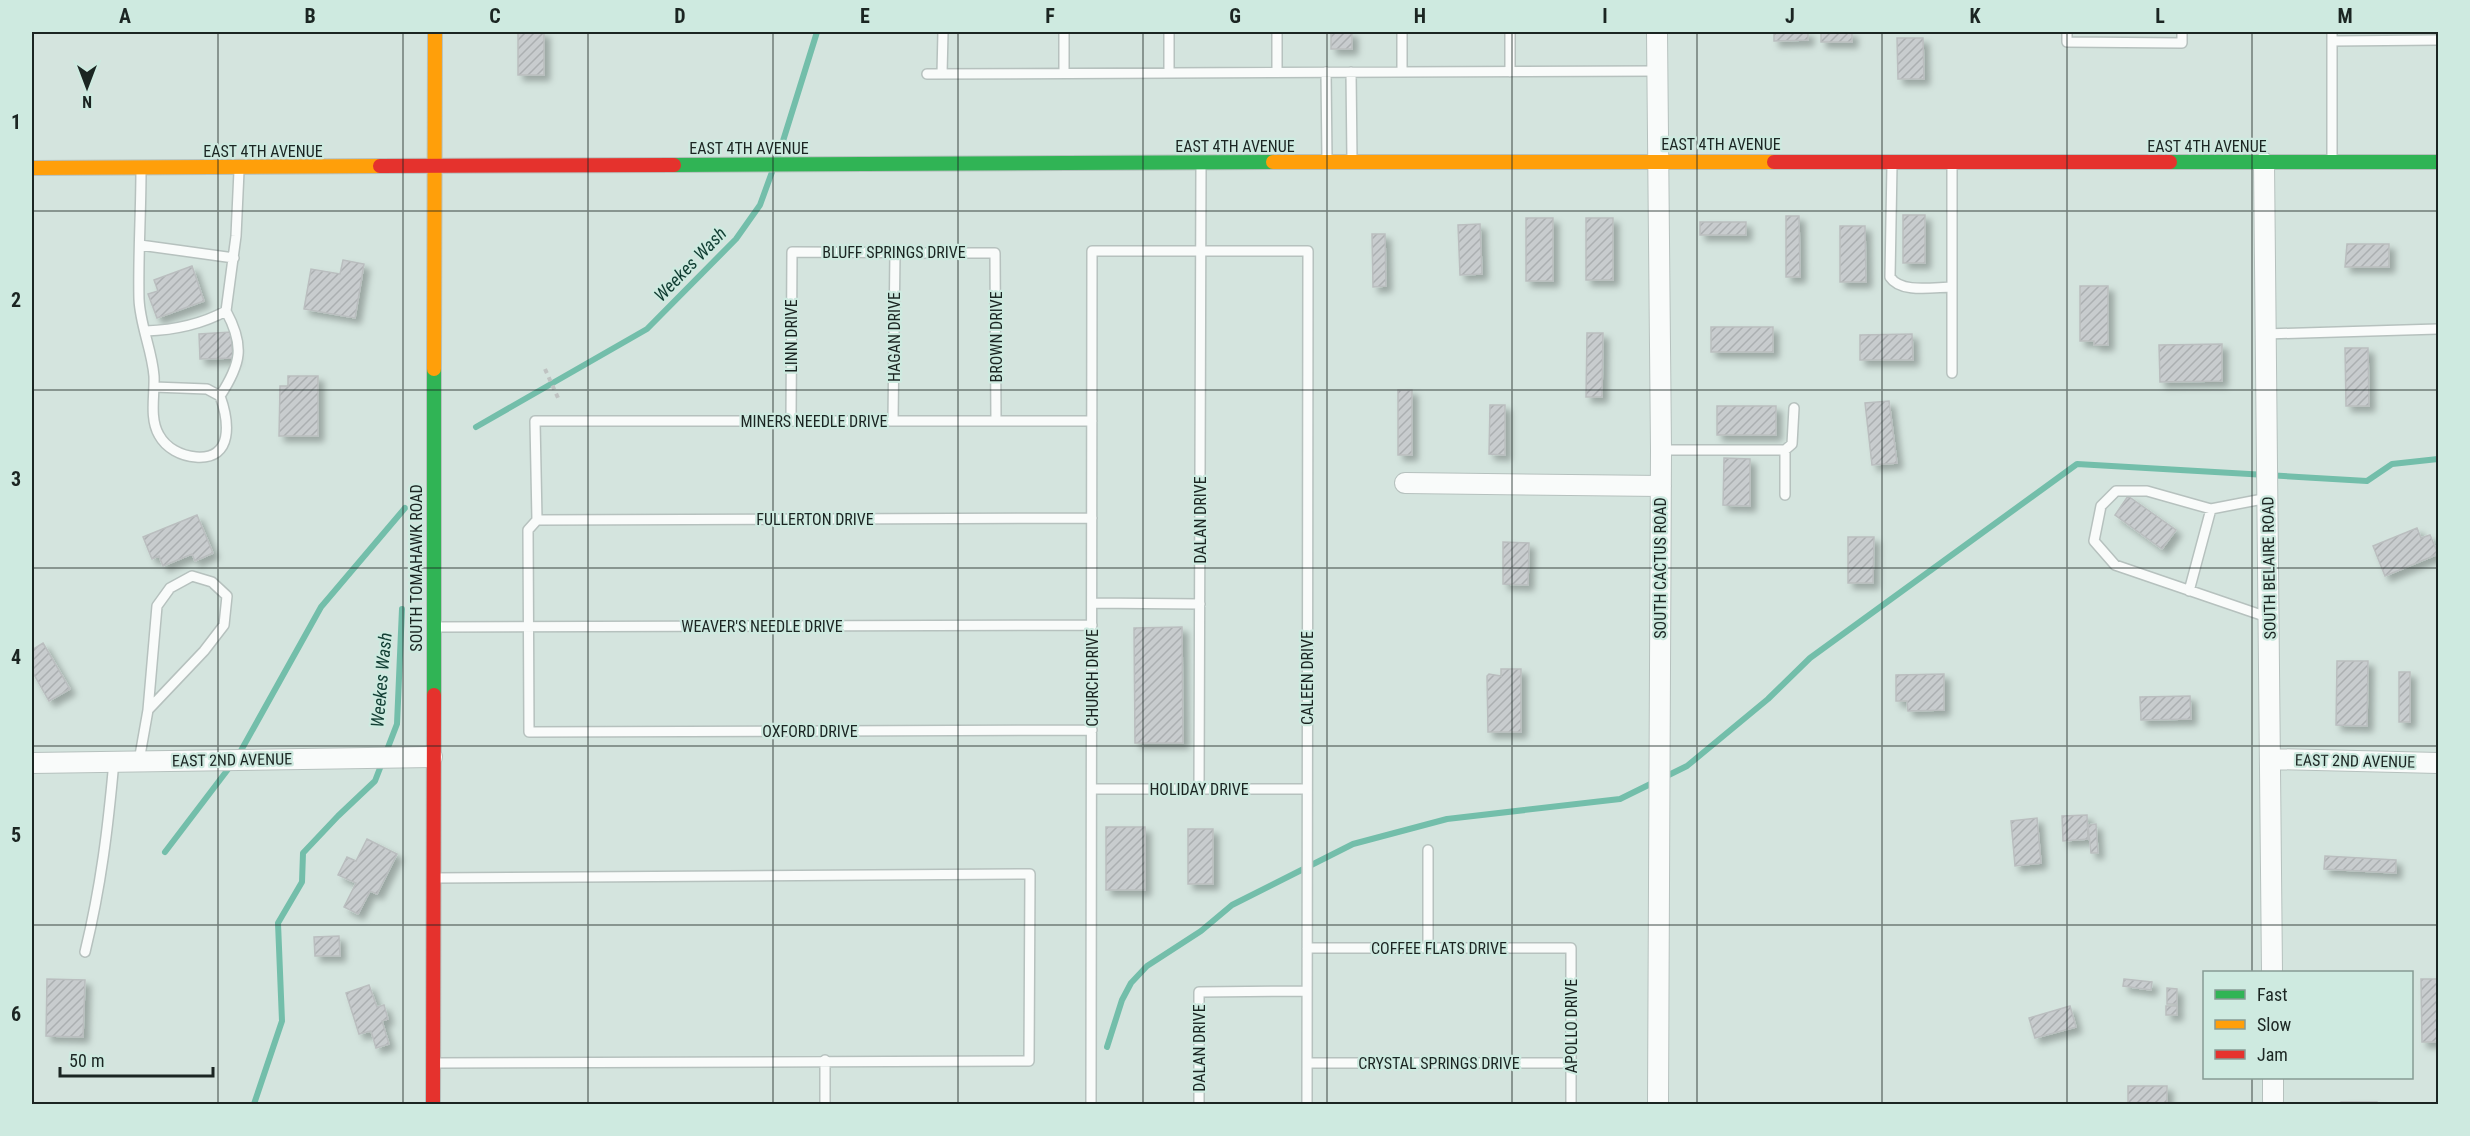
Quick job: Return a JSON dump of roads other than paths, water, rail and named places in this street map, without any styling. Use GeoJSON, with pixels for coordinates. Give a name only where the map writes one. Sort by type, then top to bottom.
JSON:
{"type":"FeatureCollection","features":[{"type":"Feature","properties":{"kind":"street","name":"SOUTH TOMAHAWK ROAD"},"geometry":{"type":"LineString","coordinates":[[433,1104],[435,32]]}},
{"type":"Feature","properties":{"kind":"street","name":"SOUTH CACTUS ROAD"},"geometry":{"type":"LineString","coordinates":[[1658,32],[1661,450],[1658,1104]]}},
{"type":"Feature","properties":{"kind":"street","name":"EAST 4TH AVENUE"},"geometry":{"type":"LineString","coordinates":[[32,168],[1201,162],[2439,162]]}},
{"type":"Feature","properties":{"kind":"street","name":"SOUTH BELAIRE ROAD"},"geometry":{"type":"LineString","coordinates":[[2264,163],[2272,971]]}},
{"type":"Feature","properties":{"kind":"street"},"geometry":{"type":"LineString","coordinates":[[1405,483],[1661,486]]}},
{"type":"Feature","properties":{"kind":"street","name":"EAST 2ND AVENUE"},"geometry":{"type":"LineString","coordinates":[[32,763],[432,757]]}},
{"type":"Feature","properties":{"kind":"street","name":"EAST 2ND AVENUE"},"geometry":{"type":"LineString","coordinates":[[2271,759],[2439,763]]}},
{"type":"Feature","properties":{"kind":"street"},"geometry":{"type":"LineString","coordinates":[[2273,1079],[2273,1104]]}},
{"type":"Feature","properties":{"kind":"lane"},"geometry":{"type":"LineString","coordinates":[[942,74],[943,32]]}},
{"type":"Feature","properties":{"kind":"lane"},"geometry":{"type":"LineString","coordinates":[[1064,32],[1064,73]]}},
{"type":"Feature","properties":{"kind":"lane"},"geometry":{"type":"LineString","coordinates":[[1169,32],[1169,73]]}},
{"type":"Feature","properties":{"kind":"lane"},"geometry":{"type":"LineString","coordinates":[[1277,32],[1277,72]]}},
{"type":"Feature","properties":{"kind":"lane"},"geometry":{"type":"LineString","coordinates":[[1401,32],[1402,72]]}},
{"type":"Feature","properties":{"kind":"lane"},"geometry":{"type":"LineString","coordinates":[[1510,32],[1510,72]]}},
{"type":"Feature","properties":{"kind":"lane"},"geometry":{"type":"LineString","coordinates":[[2067,32],[2067,42],[2182,43],[2182,32]]}},
{"type":"Feature","properties":{"kind":"lane"},"geometry":{"type":"LineString","coordinates":[[2332,163],[2332,36],[2439,40]]}},
{"type":"Feature","properties":{"kind":"lane"},"geometry":{"type":"LineString","coordinates":[[927,74],[1658,71]]}},
{"type":"Feature","properties":{"kind":"lane"},"geometry":{"type":"LineString","coordinates":[[1326,72],[1327,162]]}},
{"type":"Feature","properties":{"kind":"lane"},"geometry":{"type":"LineString","coordinates":[[1351,72],[1352,162]]}},
{"type":"Feature","properties":{"kind":"lane"},"geometry":{"type":"LineString","coordinates":[[1892,161],[1890,277],[1893,282],[1904,287],[1952,287]]}},
{"type":"Feature","properties":{"kind":"lane","name":"DALAN DRIVE"},"geometry":{"type":"LineString","coordinates":[[1199,789],[1201,162]]}},
{"type":"Feature","properties":{"kind":"lane"},"geometry":{"type":"LineString","coordinates":[[1952,162],[1952,373]]}},
{"type":"Feature","properties":{"kind":"lane"},"geometry":{"type":"LineString","coordinates":[[220,396],[239,358],[234,326],[226,311],[234,258],[239,201],[239,167]]}},
{"type":"Feature","properties":{"kind":"lane"},"geometry":{"type":"LineString","coordinates":[[141,168],[139,301],[154,387],[154,422],[159,435],[172,450],[189,456],[209,458],[217,452],[227,437],[226,413],[220,396],[207,389],[154,387]]}},
{"type":"Feature","properties":{"kind":"lane"},"geometry":{"type":"LineString","coordinates":[[140,245],[234,258]]}},
{"type":"Feature","properties":{"kind":"lane","name":"CHURCH DRIVE"},"geometry":{"type":"LineString","coordinates":[[1091,1104],[1092,250],[1200,250]]}},
{"type":"Feature","properties":{"kind":"lane","name":"CALEEN DRIVE"},"geometry":{"type":"LineString","coordinates":[[1200,250],[1308,251],[1307,1104]]}},
{"type":"Feature","properties":{"kind":"lane","name":"BLUFF SPRINGS DRIVE"},"geometry":{"type":"LineString","coordinates":[[792,252],[995,253]]}},
{"type":"Feature","properties":{"kind":"lane","name":"LINN DRIVE"},"geometry":{"type":"LineString","coordinates":[[791,421],[792,252]]}},
{"type":"Feature","properties":{"kind":"lane","name":"HAGAN DRIVE"},"geometry":{"type":"LineString","coordinates":[[893,421],[895,252]]}},
{"type":"Feature","properties":{"kind":"lane","name":"BROWN DRIVE"},"geometry":{"type":"LineString","coordinates":[[995,253],[996,421]]}},
{"type":"Feature","properties":{"kind":"lane"},"geometry":{"type":"LineString","coordinates":[[146,331],[174,330],[207,321],[226,311]]}},
{"type":"Feature","properties":{"kind":"lane"},"geometry":{"type":"LineString","coordinates":[[2266,334],[2439,329]]}},
{"type":"Feature","properties":{"kind":"lane"},"geometry":{"type":"LineString","coordinates":[[1661,450],[1785,450],[1792,444],[1794,408]]}},
{"type":"Feature","properties":{"kind":"lane","name":"MINERS NEEDLE DRIVE"},"geometry":{"type":"LineString","coordinates":[[537,519],[536,421],[1092,421]]}},
{"type":"Feature","properties":{"kind":"lane"},"geometry":{"type":"LineString","coordinates":[[1785,450],[1785,495]]}},
{"type":"Feature","properties":{"kind":"lane"},"geometry":{"type":"LineString","coordinates":[[2268,498],[2211,509],[2147,491],[2116,491],[2101,506],[2094,542],[2115,566],[2270,618]]}},
{"type":"Feature","properties":{"kind":"lane"},"geometry":{"type":"LineString","coordinates":[[2189,591],[2211,509]]}},
{"type":"Feature","properties":{"kind":"lane","name":"FULLERTON DRIVE"},"geometry":{"type":"LineString","coordinates":[[537,519],[1092,518]]}},
{"type":"Feature","properties":{"kind":"lane"},"geometry":{"type":"LineString","coordinates":[[528,627],[528,530],[537,519]]}},
{"type":"Feature","properties":{"kind":"lane"},"geometry":{"type":"LineString","coordinates":[[139,761],[148,710],[157,606],[170,588],[192,576],[212,582],[227,596],[224,625],[204,651],[148,710]]}},
{"type":"Feature","properties":{"kind":"lane"},"geometry":{"type":"LineString","coordinates":[[1092,603],[1200,604]]}},
{"type":"Feature","properties":{"kind":"lane","name":"WEAVER'S NEEDLE DRIVE"},"geometry":{"type":"LineString","coordinates":[[433,627],[1092,625]]}},
{"type":"Feature","properties":{"kind":"lane","name":"OXFORD DRIVE"},"geometry":{"type":"LineString","coordinates":[[528,627],[529,732],[1092,730]]}},
{"type":"Feature","properties":{"kind":"lane"},"geometry":{"type":"LineString","coordinates":[[86,952],[108,835],[114,761]]}},
{"type":"Feature","properties":{"kind":"lane","name":"HOLIDAY DRIVE"},"geometry":{"type":"LineString","coordinates":[[1092,789],[1307,789]]}},
{"type":"Feature","properties":{"kind":"lane"},"geometry":{"type":"LineString","coordinates":[[1428,850],[1428,948]]}},
{"type":"Feature","properties":{"kind":"lane"},"geometry":{"type":"LineString","coordinates":[[432,878],[1030,874],[1029,1060],[433,1063]]}},
{"type":"Feature","properties":{"kind":"lane","name":"COFFEE FLATS DRIVE"},"geometry":{"type":"LineString","coordinates":[[1307,948],[1571,948]]}},
{"type":"Feature","properties":{"kind":"lane","name":"APOLLO DRIVE"},"geometry":{"type":"LineString","coordinates":[[1571,948],[1571,1104]]}},
{"type":"Feature","properties":{"kind":"lane","name":"DALAN DRIVE"},"geometry":{"type":"LineString","coordinates":[[1199,1104],[1199,992],[1307,991]]}},
{"type":"Feature","properties":{"kind":"lane"},"geometry":{"type":"LineString","coordinates":[[825,1060],[825,1104]]}},
{"type":"Feature","properties":{"kind":"lane","name":"CRYSTAL SPRINGS DRIVE"},"geometry":{"type":"LineString","coordinates":[[1307,1063],[1571,1063]]}},
{"type":"Feature","properties":{"kind":"waterway","name":"Weekes Wash"},"geometry":{"type":"LineString","coordinates":[[778,157],[817,32]]}},
{"type":"Feature","properties":{"kind":"waterway","name":"Weekes Wash"},"geometry":{"type":"LineString","coordinates":[[476,427],[647,329],[736,239],[760,205],[772,172]]}},
{"type":"Feature","properties":{"kind":"waterway"},"geometry":{"type":"LineString","coordinates":[[1107,1047],[1122,1000],[1131,983],[1147,966],[1201,931],[1232,905],[1353,844],[1447,819],[1620,799],[1687,766],[1768,699],[1810,658],[2077,464],[2367,481],[2392,464],[2438,459]]}},
{"type":"Feature","properties":{"kind":"waterway"},"geometry":{"type":"LineString","coordinates":[[238,756],[321,607],[405,508]]}},
{"type":"Feature","properties":{"kind":"waterway","name":"Weekes Wash"},"geometry":{"type":"LineString","coordinates":[[254,1104],[282,1021],[278,923],[302,882],[303,853],[375,781],[397,724],[402,609]]}},
{"type":"Feature","properties":{"kind":"waterway"},"geometry":{"type":"LineString","coordinates":[[165,852],[232,764]]}}]}
